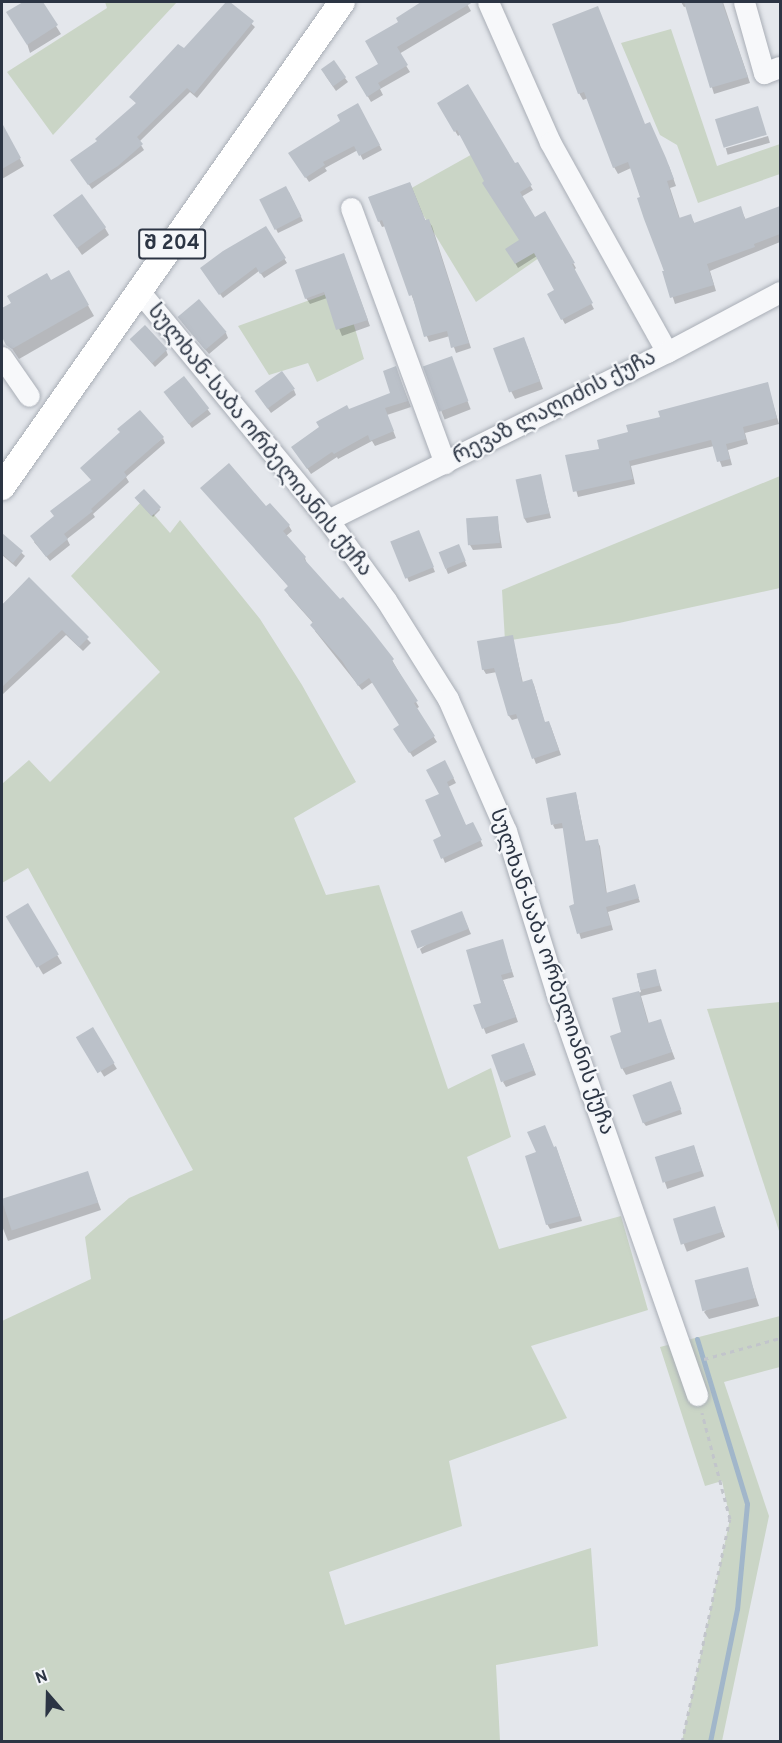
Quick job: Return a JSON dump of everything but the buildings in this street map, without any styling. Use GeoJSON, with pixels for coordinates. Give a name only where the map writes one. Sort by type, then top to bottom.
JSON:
{"type":"FeatureCollection","features":[{"type":"Feature","properties":{"kind":"main road","name":"შ 204"},"geometry":{"type":"LineString","coordinates":[[2,487],[342,2]]}},
{"type":"Feature","properties":{"kind":"street"},"geometry":{"type":"LineString","coordinates":[[488,2],[550,142],[667,352]]}},
{"type":"Feature","properties":{"kind":"street"},"geometry":{"type":"LineString","coordinates":[[744,2],[764,73],[780,68]]}},
{"type":"Feature","properties":{"kind":"street"},"geometry":{"type":"LineString","coordinates":[[351,208],[445,463]]}},
{"type":"Feature","properties":{"kind":"street","name":"სულხან-საბა ორბელიანის ქუჩა"},"geometry":{"type":"LineString","coordinates":[[139,291],[328,520],[386,600],[448,699],[506,831],[556,992],[697,1395]]}},
{"type":"Feature","properties":{"kind":"street","name":"რევაზ ლაღიძის ქუჩა"},"geometry":{"type":"LineString","coordinates":[[328,520],[667,352],[780,292]]}},
{"type":"Feature","properties":{"kind":"street"},"geometry":{"type":"LineString","coordinates":[[2,357],[30,396]]}},
{"type":"Feature","properties":{"kind":"path"},"geometry":{"type":"LineString","coordinates":[[711,1357],[780,1338]]}},
{"type":"Feature","properties":{"kind":"path"},"geometry":{"type":"LineString","coordinates":[[682,1742],[730,1519],[697,1395]]}},
{"type":"Feature","properties":{"kind":"green space"},"geometry":{"type":"Polygon","coordinates":[[[105,2],[177,2],[53,135],[7,72],[107,8],[105,2]]]}},
{"type":"Feature","properties":{"kind":"green space"},"geometry":{"type":"Polygon","coordinates":[[[671,29],[717,166],[780,144],[780,174],[698,203],[677,145],[660,135],[621,43],[671,29]]]}},
{"type":"Feature","properties":{"kind":"green space"},"geometry":{"type":"Polygon","coordinates":[[[476,152],[546,253],[476,302],[408,190],[476,152]]]}},
{"type":"Feature","properties":{"kind":"green space"},"geometry":{"type":"Polygon","coordinates":[[[343,288],[364,359],[317,382],[308,363],[269,375],[238,326],[343,288]]]}},
{"type":"Feature","properties":{"kind":"green space"},"geometry":{"type":"Polygon","coordinates":[[[780,476],[780,588],[619,623],[505,641],[502,590],[780,476]]]}},
{"type":"Feature","properties":{"kind":"green space"},"geometry":{"type":"Polygon","coordinates":[[[142,501],[170,533],[180,520],[260,619],[302,685],[356,782],[294,818],[326,895],[379,885],[448,1089],[491,1068],[511,1137],[467,1157],[499,1249],[621,1216],[648,1310],[531,1346],[567,1418],[449,1461],[462,1526],[329,1572],[345,1625],[591,1548],[598,1646],[496,1665],[500,1741],[2,1741],[2,1321],[91,1279],[85,1237],[129,1198],[193,1170],[28,868],[2,883],[2,784],[29,760],[50,782],[160,672],[71,576],[142,501]]]}},
{"type":"Feature","properties":{"kind":"green space"},"geometry":{"type":"Polygon","coordinates":[[[780,1002],[780,1234],[707,1009],[780,1002]]]}},
{"type":"Feature","properties":{"kind":"green space"},"geometry":{"type":"Polygon","coordinates":[[[780,1316],[780,1367],[724,1382],[769,1516],[722,1741],[682,1741],[730,1519],[722,1481],[705,1486],[660,1347],[780,1316]]]}},
{"type":"Feature","properties":{"kind":"waterway"},"geometry":{"type":"LineString","coordinates":[[697,1339],[747,1504],[737,1609],[710,1742]]}}]}
